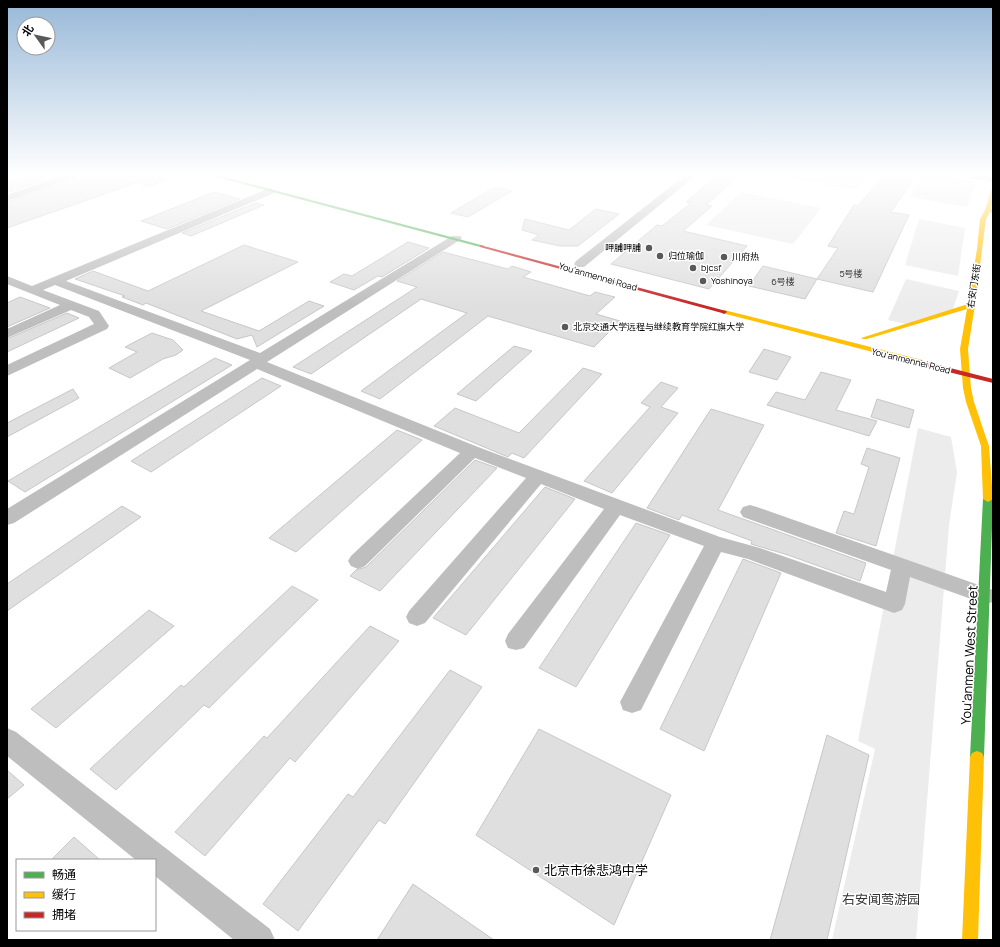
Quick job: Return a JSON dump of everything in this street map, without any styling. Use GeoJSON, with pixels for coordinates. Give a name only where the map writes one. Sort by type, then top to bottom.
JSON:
{"type":"FeatureCollection","features":[{"type":"Feature","properties":{"kind":"main road","name":"You'anmennei Road"},"geometry":{"type":"LineString","coordinates":[[374,217],[576,270],[668,297],[993,381]]}},
{"type":"Feature","properties":{"kind":"main road","name":"You'anmennei Road"},"geometry":{"type":"LineString","coordinates":[[395,217],[580,264],[710,300],[880,342]]}},
{"type":"Feature","properties":{"kind":"main road","name":"右安门东街"},"geometry":{"type":"LineString","coordinates":[[966,374],[968,364],[964,349],[972,305],[983,219],[985,217]]}},
{"type":"Feature","properties":{"kind":"main road"},"geometry":{"type":"LineString","coordinates":[[981,308],[988,217]]}},
{"type":"Feature","properties":{"kind":"main road"},"geometry":{"type":"LineString","coordinates":[[857,336],[972,305]]}},
{"type":"Feature","properties":{"kind":"main road","name":"You'anmennei Road"},"geometry":{"type":"LineString","coordinates":[[955,360],[968,364]]}},
{"type":"Feature","properties":{"kind":"main road","name":"You'anmen West Street"},"geometry":{"type":"LineString","coordinates":[[966,374],[970,402],[985,446],[988,482],[985,596],[979,702],[970,940]]}},
{"type":"Feature","properties":{"kind":"street"},"geometry":{"type":"LineString","coordinates":[[32,290],[207,217]]}},
{"type":"Feature","properties":{"kind":"street"},"geometry":{"type":"LineString","coordinates":[[580,264],[639,217]]}},
{"type":"Feature","properties":{"kind":"street"},"geometry":{"type":"LineString","coordinates":[[7,518],[456,238]]}},
{"type":"Feature","properties":{"kind":"street"},"geometry":{"type":"LineString","coordinates":[[7,280],[94,314],[102,326],[7,372]]}},
{"type":"Feature","properties":{"kind":"street"},"geometry":{"type":"LineString","coordinates":[[55,281],[259,361],[472,451],[716,543],[753,553],[894,604],[902,567]]}},
{"type":"Feature","properties":{"kind":"street"},"geometry":{"type":"LineString","coordinates":[[7,334],[71,305]]}},
{"type":"Feature","properties":{"kind":"street"},"geometry":{"type":"LineString","coordinates":[[358,561],[472,451]]}},
{"type":"Feature","properties":{"kind":"street"},"geometry":{"type":"LineString","coordinates":[[417,617],[538,476]]}},
{"type":"Feature","properties":{"kind":"street"},"geometry":{"type":"LineString","coordinates":[[516,641],[616,506]]}},
{"type":"Feature","properties":{"kind":"street"},"geometry":{"type":"LineString","coordinates":[[750,512],[985,596]]}},
{"type":"Feature","properties":{"kind":"street"},"geometry":{"type":"LineString","coordinates":[[632,702],[716,543]]}},
{"type":"Feature","properties":{"kind":"street"},"geometry":{"type":"LineString","coordinates":[[7,740],[259,940]]}},
{"type":"Feature","properties":{"kind":"green space"},"geometry":{"type":"Polygon","coordinates":[[[714,217],[814,217],[793,244],[706,225],[714,217]]]}},
{"type":"Feature","properties":{"kind":"green space"},"geometry":{"type":"Polygon","coordinates":[[[919,219],[965,228],[958,276],[905,265],[919,219]]]}},
{"type":"Feature","properties":{"kind":"green space"},"geometry":{"type":"Polygon","coordinates":[[[906,279],[959,291],[953,309],[906,324],[888,320],[906,279]]]}},
{"type":"Feature","properties":{"kind":"green space","name":"右安闻莺游园"},"geometry":{"type":"Polygon","coordinates":[[[918,428],[951,437],[957,472],[949,525],[916,940],[832,940],[875,749],[858,741],[918,428]]]}},
{"type":"Feature","properties":{"kind":"building"},"geometry":{"type":"Polygon","coordinates":[[[7,217],[38,217],[7,228],[7,217]]]}},
{"type":"Feature","properties":{"kind":"building"},"geometry":{"type":"Polygon","coordinates":[[[151,217],[196,217],[167,229],[141,221],[151,217]]]}},
{"type":"Feature","properties":{"kind":"building"},"geometry":{"type":"Polygon","coordinates":[[[220,217],[235,217],[191,236],[182,233],[220,217]]]}},
{"type":"Feature","properties":{"kind":"building"},"geometry":{"type":"Polygon","coordinates":[[[585,217],[615,217],[578,246],[560,246],[532,240],[539,235],[522,230],[525,219],[569,230],[585,217]]]}},
{"type":"Feature","properties":{"kind":"building"},"geometry":{"type":"Polygon","coordinates":[[[673,217],[699,217],[683,231],[747,246],[709,289],[611,264],[657,225],[662,226],[673,217]]]}},
{"type":"Feature","properties":{"kind":"building"},"geometry":{"type":"Polygon","coordinates":[[[846,217],[908,217],[873,292],[817,279],[838,248],[828,246],[846,217]]]}},
{"type":"Feature","properties":{"kind":"building"},"geometry":{"type":"Polygon","coordinates":[[[408,242],[429,248],[382,277],[378,276],[354,290],[330,282],[344,274],[352,276],[408,242]]]}},
{"type":"Feature","properties":{"kind":"building"},"geometry":{"type":"Polygon","coordinates":[[[244,245],[298,262],[201,311],[259,331],[309,301],[324,306],[257,347],[252,335],[237,339],[146,303],[143,305],[122,297],[125,296],[75,279],[93,271],[148,291],[244,245]]]}},
{"type":"Feature","properties":{"kind":"building"},"geometry":{"type":"Polygon","coordinates":[[[443,252],[508,269],[512,266],[531,272],[523,277],[590,296],[595,292],[615,297],[596,314],[620,321],[594,347],[488,316],[380,399],[361,391],[467,313],[421,299],[311,374],[293,367],[417,287],[397,281],[443,252]]]}},
{"type":"Feature","properties":{"kind":"building"},"geometry":{"type":"Polygon","coordinates":[[[763,266],[817,279],[805,299],[749,286],[763,266]]]}},
{"type":"Feature","properties":{"kind":"building"},"geometry":{"type":"Polygon","coordinates":[[[20,297],[50,308],[7,327],[7,303],[20,297]]]}},
{"type":"Feature","properties":{"kind":"building"},"geometry":{"type":"Polygon","coordinates":[[[67,313],[79,318],[7,352],[7,339],[67,313]]]}},
{"type":"Feature","properties":{"kind":"building"},"geometry":{"type":"Polygon","coordinates":[[[152,333],[173,340],[183,350],[176,355],[163,359],[130,378],[109,368],[137,352],[125,347],[152,333]]]}},
{"type":"Feature","properties":{"kind":"building"},"geometry":{"type":"Polygon","coordinates":[[[514,346],[532,351],[476,401],[457,394],[514,346]]]}},
{"type":"Feature","properties":{"kind":"building"},"geometry":{"type":"Polygon","coordinates":[[[764,349],[791,357],[777,380],[749,372],[764,349]]]}},
{"type":"Feature","properties":{"kind":"building"},"geometry":{"type":"Polygon","coordinates":[[[215,358],[232,365],[25,492],[8,481],[215,358]]]}},
{"type":"Feature","properties":{"kind":"building"},"geometry":{"type":"Polygon","coordinates":[[[583,368],[602,374],[524,458],[512,453],[508,457],[434,426],[455,408],[519,433],[583,368]]]}},
{"type":"Feature","properties":{"kind":"building"},"geometry":{"type":"Polygon","coordinates":[[[821,372],[851,380],[836,410],[877,421],[869,436],[767,405],[776,392],[805,400],[821,372]]]}},
{"type":"Feature","properties":{"kind":"building"},"geometry":{"type":"Polygon","coordinates":[[[262,378],[281,386],[151,472],[131,461],[262,378]]]}},
{"type":"Feature","properties":{"kind":"building"},"geometry":{"type":"Polygon","coordinates":[[[661,382],[678,388],[661,407],[678,413],[612,493],[584,481],[650,407],[641,403],[661,382]]]}},
{"type":"Feature","properties":{"kind":"building"},"geometry":{"type":"Polygon","coordinates":[[[73,389],[79,398],[7,437],[7,423],[73,389]]]}},
{"type":"Feature","properties":{"kind":"building"},"geometry":{"type":"Polygon","coordinates":[[[877,399],[914,410],[909,428],[871,417],[877,399]]]}},
{"type":"Feature","properties":{"kind":"building"},"geometry":{"type":"Polygon","coordinates":[[[711,409],[764,425],[718,510],[866,563],[860,581],[788,555],[751,544],[752,541],[682,515],[679,520],[647,508],[711,409]]]}},
{"type":"Feature","properties":{"kind":"building"},"geometry":{"type":"Polygon","coordinates":[[[397,430],[422,440],[296,552],[269,538],[397,430]]]}},
{"type":"Feature","properties":{"kind":"building"},"geometry":{"type":"Polygon","coordinates":[[[867,448],[900,458],[876,546],[836,533],[844,511],[854,514],[869,467],[861,464],[867,448]]]}},
{"type":"Feature","properties":{"kind":"building"},"geometry":{"type":"Polygon","coordinates":[[[475,460],[497,468],[380,591],[350,576],[356,570],[366,567],[475,460]]]}},
{"type":"Feature","properties":{"kind":"building"},"geometry":{"type":"Polygon","coordinates":[[[545,487],[575,499],[466,635],[433,618],[545,487]]]}},
{"type":"Feature","properties":{"kind":"building"},"geometry":{"type":"Polygon","coordinates":[[[122,506],[141,517],[7,611],[7,584],[122,506]]]}},
{"type":"Feature","properties":{"kind":"building"},"geometry":{"type":"Polygon","coordinates":[[[636,523],[670,535],[576,687],[539,668],[636,523]]]}},
{"type":"Feature","properties":{"kind":"building"},"geometry":{"type":"Polygon","coordinates":[[[743,559],[781,573],[704,751],[660,729],[743,559]]]}},
{"type":"Feature","properties":{"kind":"building"},"geometry":{"type":"Polygon","coordinates":[[[292,586],[318,600],[209,708],[204,705],[116,790],[90,769],[181,685],[184,687],[292,586]]]}},
{"type":"Feature","properties":{"kind":"building"},"geometry":{"type":"Polygon","coordinates":[[[149,610],[174,626],[56,728],[31,709],[149,610]]]}},
{"type":"Feature","properties":{"kind":"building"},"geometry":{"type":"Polygon","coordinates":[[[370,626],[399,641],[295,762],[290,758],[205,856],[175,832],[264,736],[267,738],[370,626]]]}},
{"type":"Feature","properties":{"kind":"building"},"geometry":{"type":"Polygon","coordinates":[[[450,670],[482,687],[385,824],[379,820],[298,931],[263,904],[348,794],[353,797],[450,670]]]}},
{"type":"Feature","properties":{"kind":"building"},"geometry":{"type":"Polygon","coordinates":[[[539,729],[671,795],[614,925],[476,835],[539,729]]]}},
{"type":"Feature","properties":{"kind":"building"},"geometry":{"type":"Polygon","coordinates":[[[827,735],[869,755],[827,940],[770,940],[827,735]]]}},
{"type":"Feature","properties":{"kind":"building"},"geometry":{"type":"Polygon","coordinates":[[[7,770],[24,785],[7,799],[7,770]]]}},
{"type":"Feature","properties":{"kind":"building"},"geometry":{"type":"Polygon","coordinates":[[[74,837],[99,859],[52,859],[74,837]]]}},
{"type":"Feature","properties":{"kind":"building"},"geometry":{"type":"Polygon","coordinates":[[[413,884],[494,940],[377,940],[413,884]]]}},
{"type":"Feature","properties":{"kind":"traffic: fast"},"geometry":{"type":"LineString","coordinates":[[372,217],[482,246]]}},
{"type":"Feature","properties":{"kind":"traffic: fast"},"geometry":{"type":"LineString","coordinates":[[977,757],[988,499]]}},
{"type":"Feature","properties":{"kind":"traffic: slow"},"geometry":{"type":"LineString","coordinates":[[984,217],[964,349],[967,388],[970,402],[985,446],[988,499]]}},
{"type":"Feature","properties":{"kind":"traffic: slow"},"geometry":{"type":"LineString","coordinates":[[865,338],[972,305]]}},
{"type":"Feature","properties":{"kind":"traffic: slow"},"geometry":{"type":"LineString","coordinates":[[724,312],[919,362]]}},
{"type":"Feature","properties":{"kind":"traffic: slow"},"geometry":{"type":"LineString","coordinates":[[970,940],[977,757]]}},
{"type":"Feature","properties":{"kind":"traffic: jam"},"geometry":{"type":"LineString","coordinates":[[482,246],[724,312]]}},
{"type":"Feature","properties":{"kind":"traffic: jam"},"geometry":{"type":"LineString","coordinates":[[919,362],[993,381]]}},
{"type":"Feature","properties":{"kind":"place","name":"呷脯呷脯"},"geometry":{"type":"Point","coordinates":[649,248]}},
{"type":"Feature","properties":{"kind":"place","name":"归位瑜伽"},"geometry":{"type":"Point","coordinates":[660,256]}},
{"type":"Feature","properties":{"kind":"place","name":"川府热"},"geometry":{"type":"Point","coordinates":[724,257]}},
{"type":"Feature","properties":{"kind":"place","name":"bjcsf"},"geometry":{"type":"Point","coordinates":[693,268]}},
{"type":"Feature","properties":{"kind":"place","name":"Yoshinoya"},"geometry":{"type":"Point","coordinates":[703,281]}},
{"type":"Feature","properties":{"kind":"place","name":"北京交通大学远程与继续教育学院红旗大学"},"geometry":{"type":"Point","coordinates":[565,327]}},
{"type":"Feature","properties":{"kind":"place","name":"北京市徐悲鸿中学"},"geometry":{"type":"Point","coordinates":[536,870]}}]}
